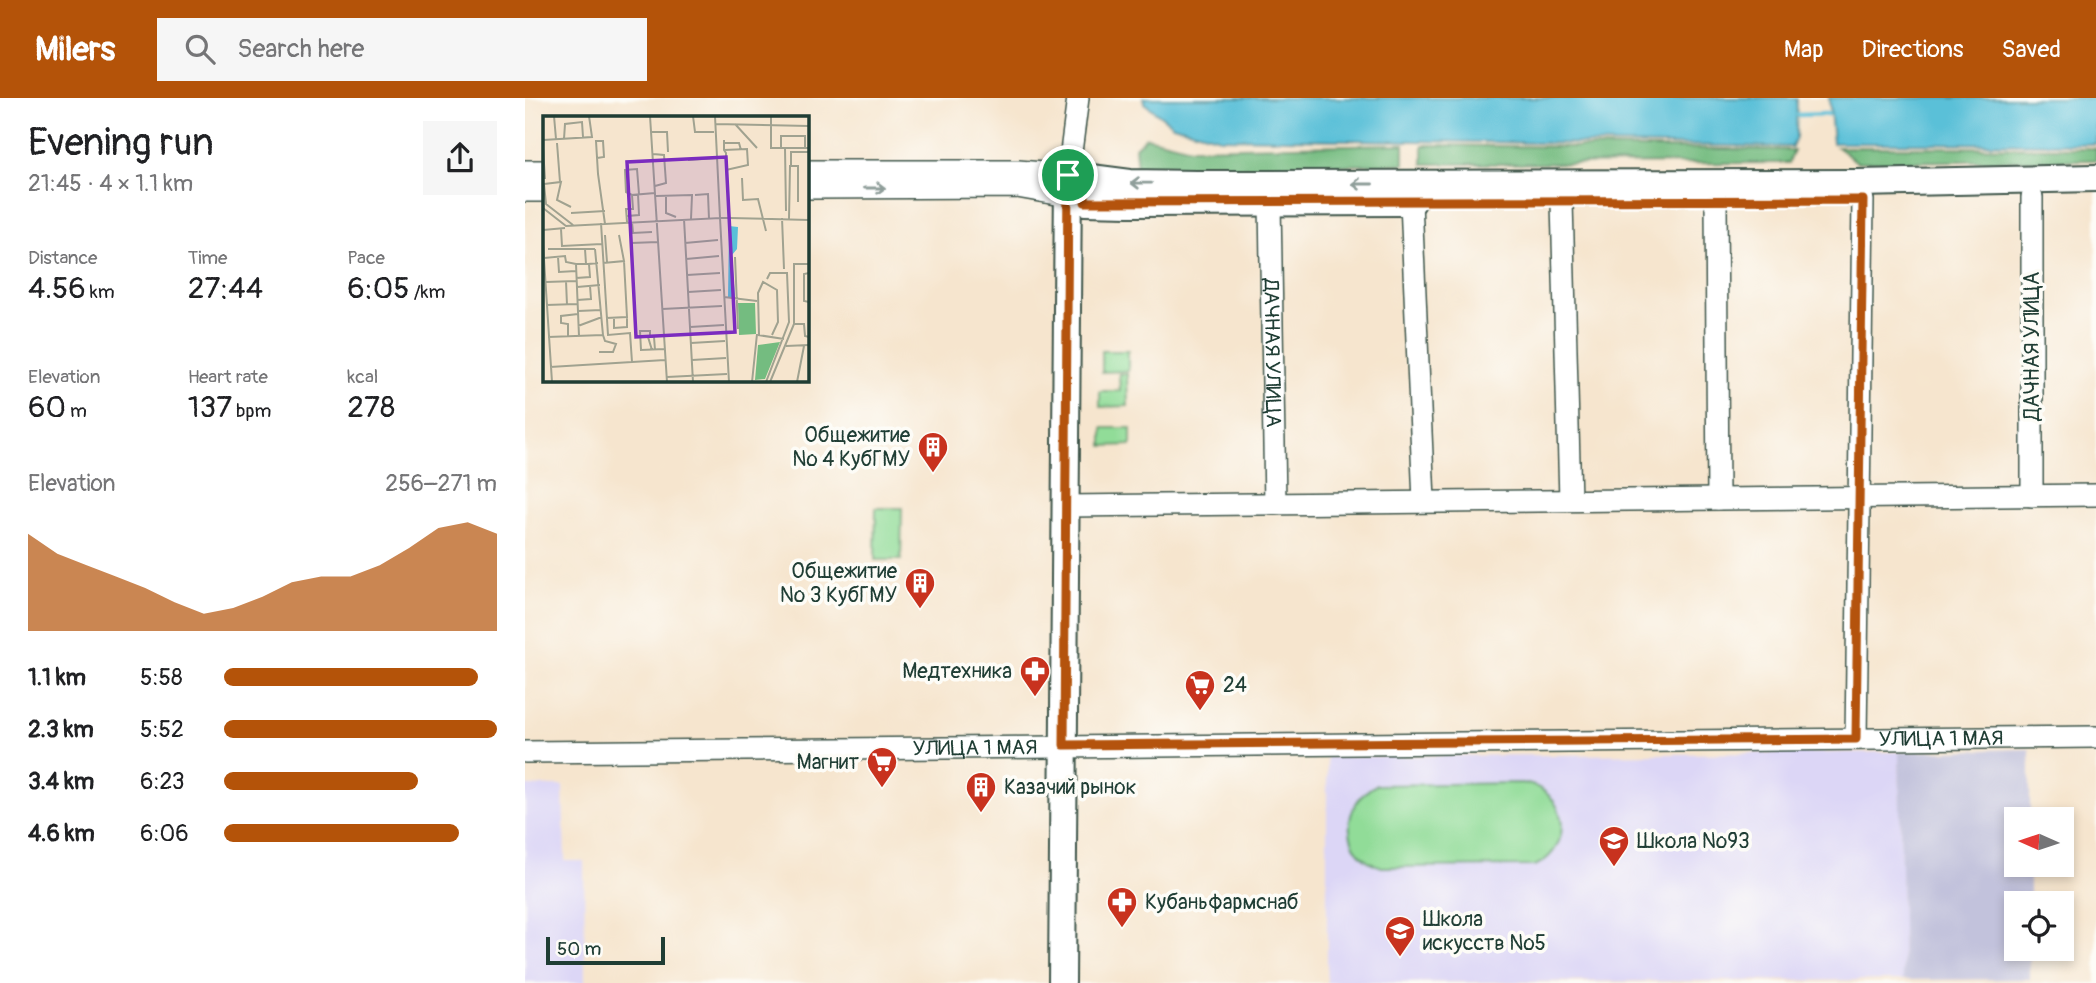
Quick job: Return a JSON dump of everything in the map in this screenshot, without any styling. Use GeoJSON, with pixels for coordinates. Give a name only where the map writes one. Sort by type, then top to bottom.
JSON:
{"type":"FeatureCollection","features":[{"type":"Feature","properties":{"kind":"main road"},"geometry":{"type":"LineString","coordinates":[[1077,188],[1130,183],[1858,183],[2096,178]]}},
{"type":"Feature","properties":{"kind":"main road"},"geometry":{"type":"LineString","coordinates":[[1077,188],[1270,204],[2096,196]]}},
{"type":"Feature","properties":{"kind":"main road"},"geometry":{"type":"LineString","coordinates":[[1074,506],[1068,441],[1077,188]]}},
{"type":"Feature","properties":{"kind":"main road"},"geometry":{"type":"LineString","coordinates":[[1062,983],[1072,745],[1077,188]]}},
{"type":"Feature","properties":{"kind":"main road"},"geometry":{"type":"LineString","coordinates":[[1072,745],[1080,983]]}},
{"type":"Feature","properties":{"kind":"street"},"geometry":{"type":"LineString","coordinates":[[1077,188],[1079,98]]}},
{"type":"Feature","properties":{"kind":"street"},"geometry":{"type":"LineString","coordinates":[[525,171],[543,171]]}},
{"type":"Feature","properties":{"kind":"street"},"geometry":{"type":"LineString","coordinates":[[809,171],[1018,171],[1077,188]]}},
{"type":"Feature","properties":{"kind":"street"},"geometry":{"type":"LineString","coordinates":[[809,188],[1077,188]]}},
{"type":"Feature","properties":{"kind":"street"},"geometry":{"type":"LineString","coordinates":[[525,191],[543,191]]}},
{"type":"Feature","properties":{"kind":"street","name":"ДАЧНАЯ УЛИЦА"},"geometry":{"type":"LineString","coordinates":[[2032,197],[2032,496]]}},
{"type":"Feature","properties":{"kind":"street"},"geometry":{"type":"LineString","coordinates":[[1856,739],[1863,200]]}},
{"type":"Feature","properties":{"kind":"street"},"geometry":{"type":"LineString","coordinates":[[1716,201],[1718,499]]}},
{"type":"Feature","properties":{"kind":"street"},"geometry":{"type":"LineString","coordinates":[[1411,202],[1424,502]]}},
{"type":"Feature","properties":{"kind":"street"},"geometry":{"type":"LineString","coordinates":[[1562,202],[1570,500]]}},
{"type":"Feature","properties":{"kind":"street","name":"ДАЧНАЯ УЛИЦА"},"geometry":{"type":"LineString","coordinates":[[1270,204],[1275,504]]}},
{"type":"Feature","properties":{"kind":"street"},"geometry":{"type":"LineString","coordinates":[[1074,506],[2096,495]]}},
{"type":"Feature","properties":{"kind":"street","name":"УЛИЦА 1 МАЯ"},"geometry":{"type":"LineString","coordinates":[[525,752],[2096,737]]}},
{"type":"Feature","properties":{"kind":"shaded area"},"geometry":{"type":"Polygon","coordinates":[[[2030,749],[2030,807],[2004,807],[2004,877],[2030,877],[2030,891],[2004,891],[2004,961],[2030,961],[2030,979],[1903,980],[1899,752],[2030,749]]]}},
{"type":"Feature","properties":{"kind":"shaded area","name":"Школа №93"},"geometry":{"type":"Polygon","coordinates":[[[1899,752],[1903,980],[1327,983],[1327,757],[1899,752]]]}},
{"type":"Feature","properties":{"kind":"shaded area"},"geometry":{"type":"Polygon","coordinates":[[[525,786],[563,786],[565,861],[584,861],[585,983],[525,983],[525,786]]]}},
{"type":"Feature","properties":{"kind":"green space"},"geometry":{"type":"Polygon","coordinates":[[[1146,137],[1191,148],[1404,144],[1404,164],[1137,170],[1135,147],[1146,137]]]}},
{"type":"Feature","properties":{"kind":"green space"},"geometry":{"type":"Polygon","coordinates":[[[1423,145],[1794,150],[1789,163],[1423,164],[1423,145]]]}},
{"type":"Feature","properties":{"kind":"green space"},"geometry":{"type":"Polygon","coordinates":[[[1837,147],[2096,148],[2096,160],[1857,162],[1837,147]]]}},
{"type":"Feature","properties":{"kind":"green space"},"geometry":{"type":"Polygon","coordinates":[[[1102,351],[1128,351],[1128,371],[1102,372],[1102,351]]]}},
{"type":"Feature","properties":{"kind":"green space"},"geometry":{"type":"Polygon","coordinates":[[[1119,374],[1127,374],[1128,406],[1100,407],[1100,391],[1120,391],[1119,374]]]}},
{"type":"Feature","properties":{"kind":"green space"},"geometry":{"type":"Polygon","coordinates":[[[1103,428],[1131,428],[1131,445],[1103,446],[1103,428]]]}},
{"type":"Feature","properties":{"kind":"green space"},"geometry":{"type":"Polygon","coordinates":[[[876,508],[902,508],[901,560],[875,560],[876,508]]]}},
{"type":"Feature","properties":{"kind":"green space"},"geometry":{"type":"Polygon","coordinates":[[[1522,783],[1537,787],[1549,795],[1557,806],[1561,819],[1557,846],[1535,866],[1382,867],[1368,861],[1352,841],[1351,816],[1356,804],[1376,785],[1522,783]]]}},
{"type":"Feature","properties":{"kind":"water"},"geometry":{"type":"Polygon","coordinates":[[[1143,98],[1797,98],[1796,138],[1792,147],[1220,138],[1173,125],[1144,103],[1143,98]]]}},
{"type":"Feature","properties":{"kind":"water"},"geometry":{"type":"Polygon","coordinates":[[[1829,98],[2096,98],[2096,144],[1833,143],[1829,98]]]}},
{"type":"Feature","properties":{"kind":"waterway"},"geometry":{"type":"LineString","coordinates":[[1798,115],[1828,114]]}},
{"type":"Feature","properties":{"kind":"place","name":"Общежитие № 4 КубГМУ"},"geometry":{"type":"Point","coordinates":[933,474]}},
{"type":"Feature","properties":{"kind":"place","name":"Общежитие № 3 КубГМУ"},"geometry":{"type":"Point","coordinates":[920,610]}},
{"type":"Feature","properties":{"kind":"place","name":"Медтехника"},"geometry":{"type":"Point","coordinates":[1035,698]}},
{"type":"Feature","properties":{"kind":"place","name":"24"},"geometry":{"type":"Point","coordinates":[1200,712]}},
{"type":"Feature","properties":{"kind":"place","name":"Магнит"},"geometry":{"type":"Point","coordinates":[882,789]}},
{"type":"Feature","properties":{"kind":"place","name":"Казачий рынок"},"geometry":{"type":"Point","coordinates":[981,814]}},
{"type":"Feature","properties":{"kind":"place","name":"Школа №93"},"geometry":{"type":"Point","coordinates":[1614,868]}},
{"type":"Feature","properties":{"kind":"place","name":"Кубаньфармснаб"},"geometry":{"type":"Point","coordinates":[1122,929]}},
{"type":"Feature","properties":{"kind":"place","name":"Школа искусств №5"},"geometry":{"type":"Point","coordinates":[1400,958]}},
{"type":"Feature","properties":{"kind":"route"},"geometry":{"type":"LineString","coordinates":[[1068,175],[1085,178],[1085,202],[1270,204],[1863,200],[1856,739],[1257,746],[1064,745],[1069,358],[1068,175]]}}]}
